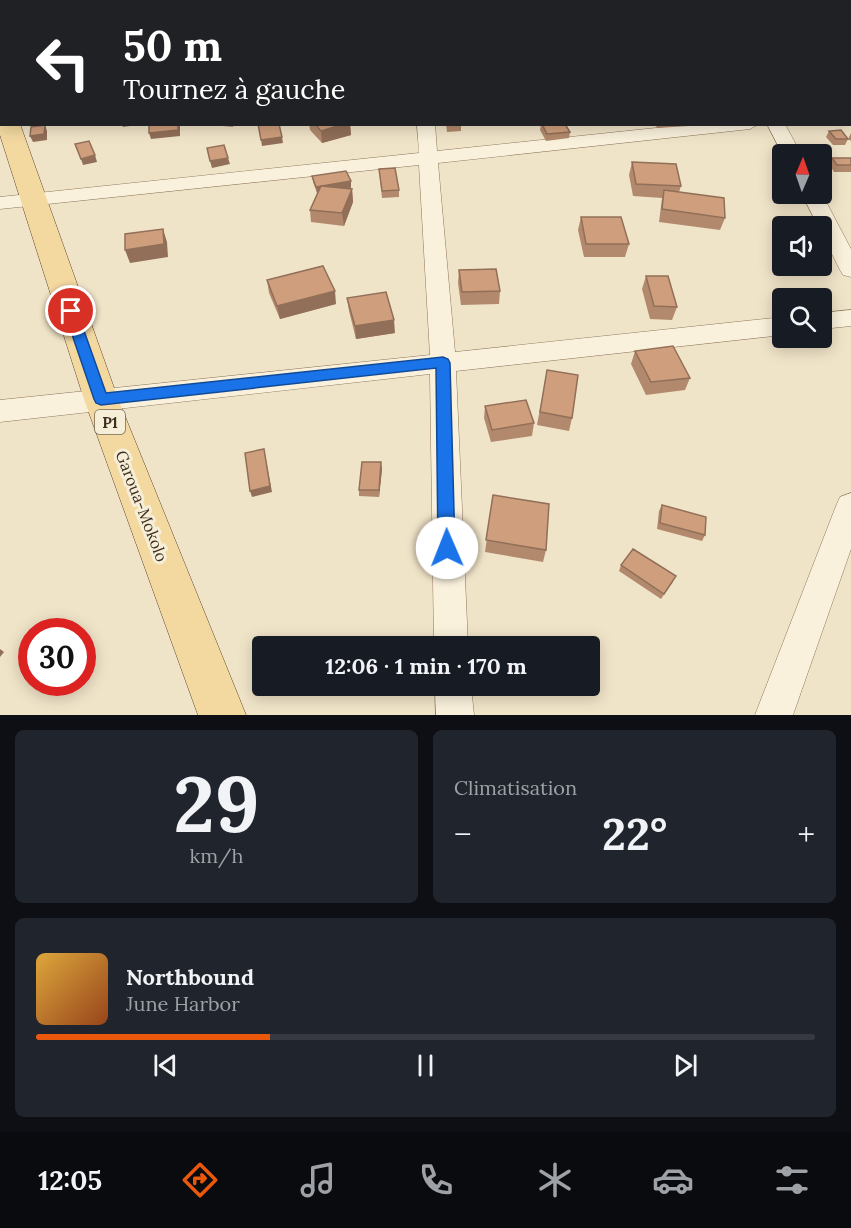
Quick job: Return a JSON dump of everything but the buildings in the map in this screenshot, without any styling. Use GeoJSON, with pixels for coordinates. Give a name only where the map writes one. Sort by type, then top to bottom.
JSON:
{"type":"FeatureCollection","features":[{"type":"Feature","properties":{"kind":"main road","name":"Garoua-Mokolo"},"geometry":{"type":"LineString","coordinates":[[8,126],[16,202],[101,399],[222,715]]}},
{"type":"Feature","properties":{"kind":"street"},"geometry":{"type":"LineString","coordinates":[[426,126],[443,363],[451,636]]}},
{"type":"Feature","properties":{"kind":"street"},"geometry":{"type":"LineString","coordinates":[[16,202],[732,126]]}},
{"type":"Feature","properties":{"kind":"street"},"geometry":{"type":"LineString","coordinates":[[777,126],[787,144]]}},
{"type":"Feature","properties":{"kind":"street"},"geometry":{"type":"LineString","coordinates":[[817,204],[851,270]]}},
{"type":"Feature","properties":{"kind":"street"},"geometry":{"type":"LineString","coordinates":[[832,320],[851,318]]}},
{"type":"Feature","properties":{"kind":"street"},"geometry":{"type":"LineString","coordinates":[[0,411],[772,327]]}},
{"type":"Feature","properties":{"kind":"street"},"geometry":{"type":"LineString","coordinates":[[774,715],[851,506]]}},
{"type":"Feature","properties":{"kind":"street"},"geometry":{"type":"LineString","coordinates":[[453,696],[454,715]]}},
{"type":"Feature","properties":{"kind":"route"},"geometry":{"type":"LineString","coordinates":[[71,311],[101,399],[443,363],[447,548]]}}]}
